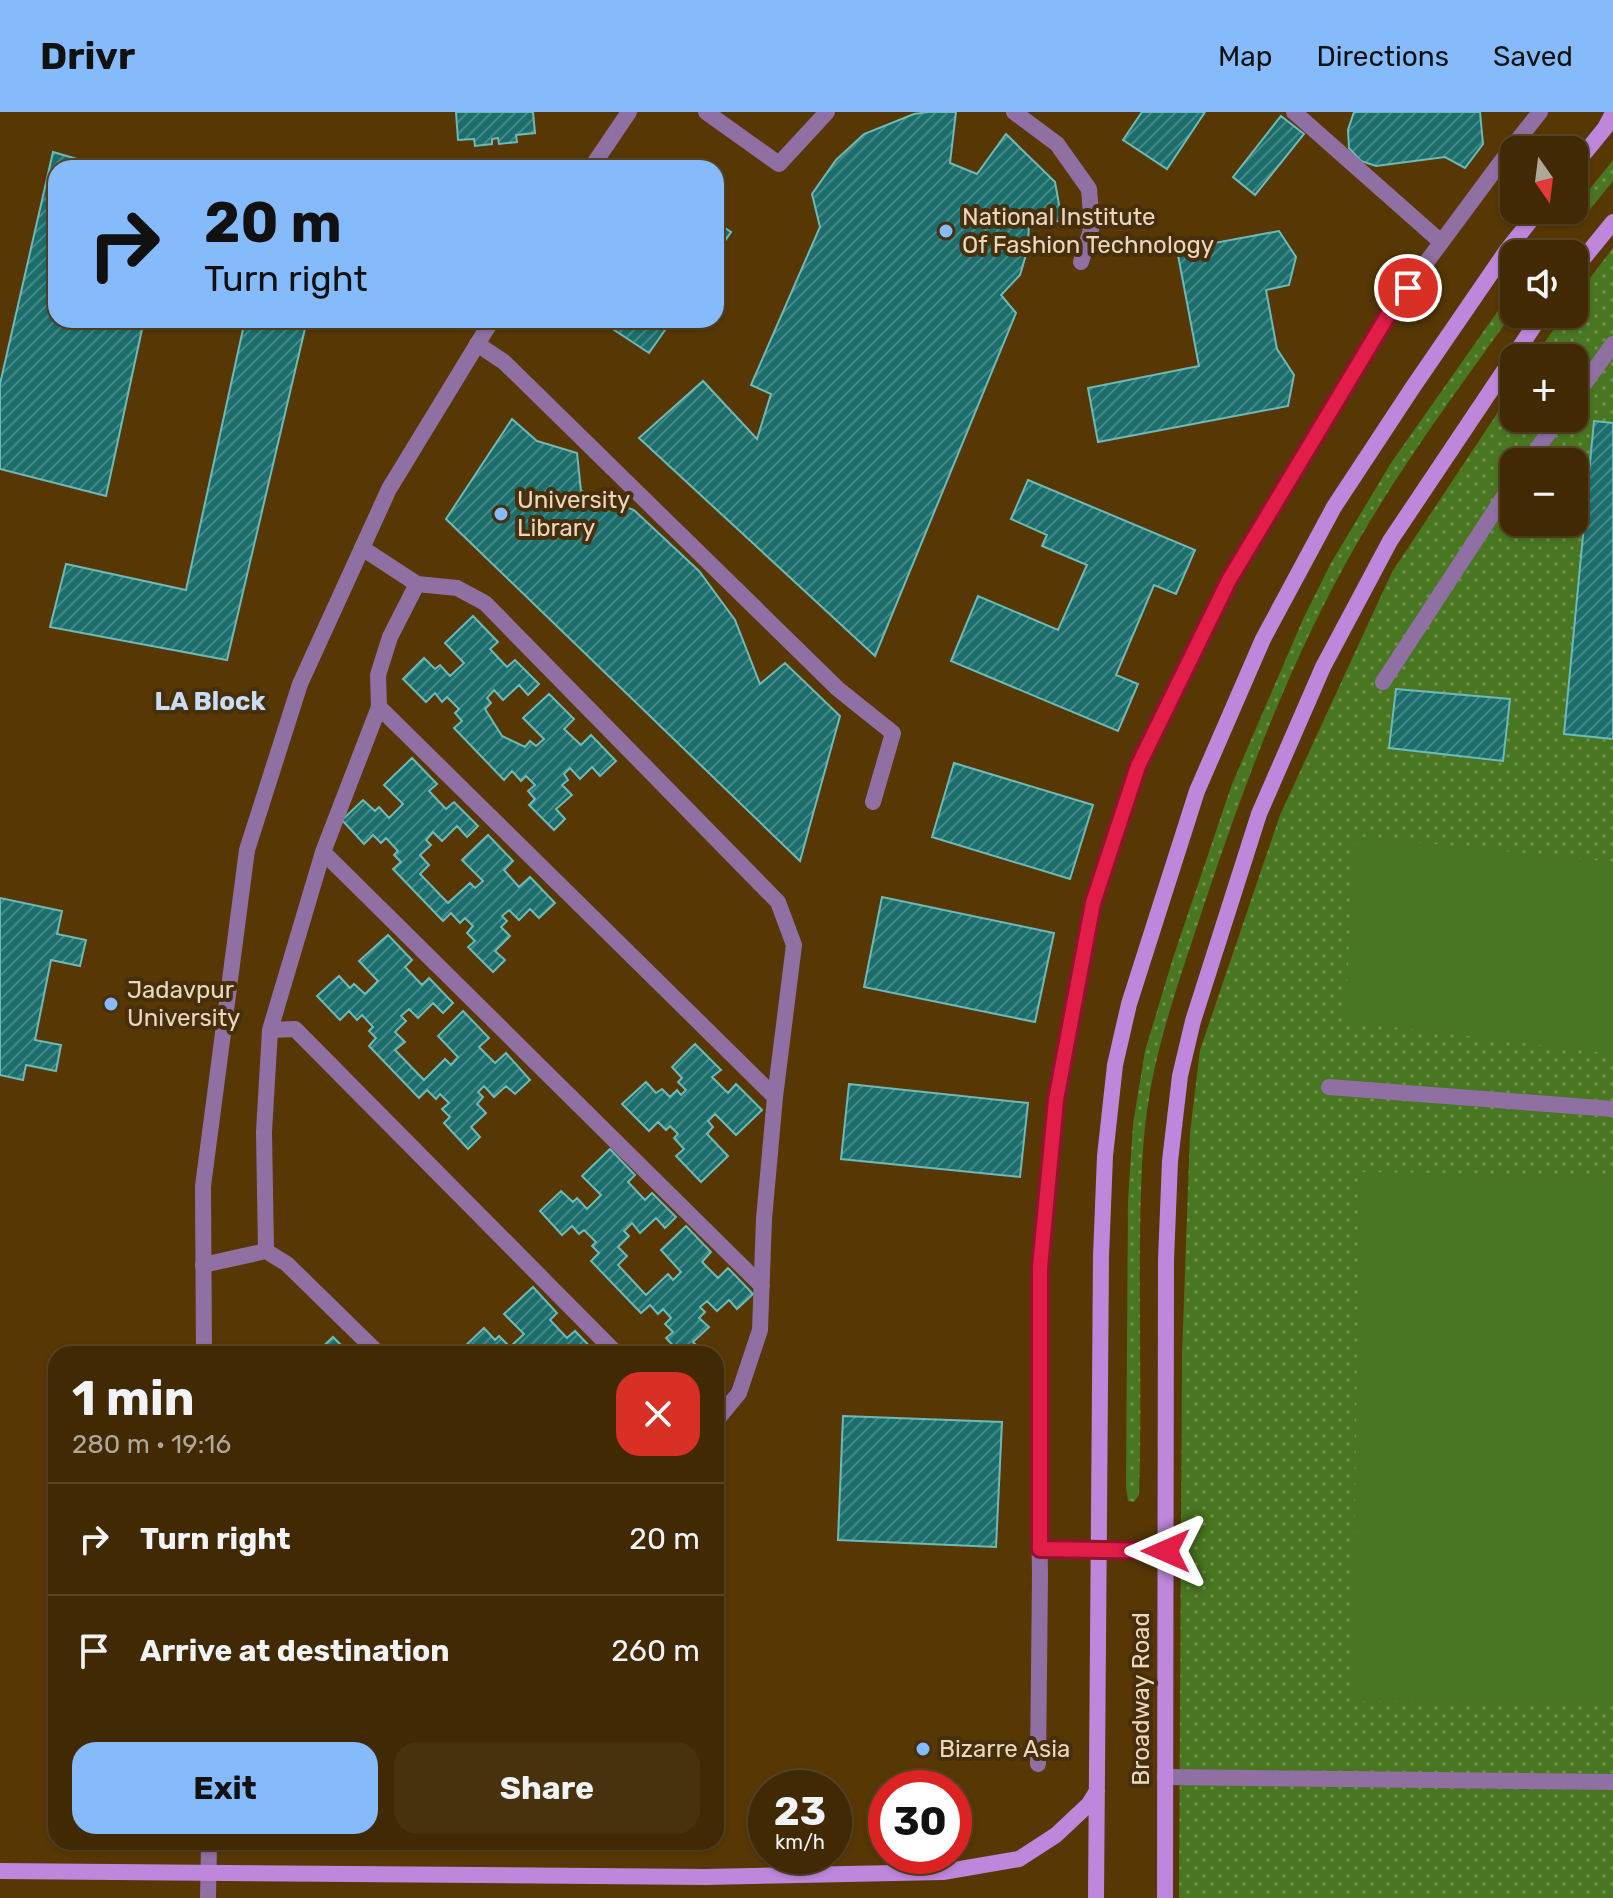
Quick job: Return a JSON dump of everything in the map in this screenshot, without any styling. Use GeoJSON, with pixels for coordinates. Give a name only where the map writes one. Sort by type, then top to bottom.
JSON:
{"type":"FeatureCollection","features":[{"type":"Feature","properties":{"kind":"main road"},"geometry":{"type":"LineString","coordinates":[[1588,149],[1613,113]]}},
{"type":"Feature","properties":{"kind":"main road"},"geometry":{"type":"LineString","coordinates":[[1588,253],[1613,222]]}},
{"type":"Feature","properties":{"kind":"main road","name":"Broadway Road"},"geometry":{"type":"LineString","coordinates":[[1096,1898],[1101,1256],[1105,1156],[1115,1065],[1129,1004],[1197,791],[1263,639],[1334,507],[1507,250],[1528,224]]}},
{"type":"Feature","properties":{"kind":"main road","name":"Broadway Road"},"geometry":{"type":"LineString","coordinates":[[1165,1898],[1166,1260],[1170,1161],[1180,1076],[1193,1021],[1259,814],[1323,667],[1390,541],[1533,328]]}},
{"type":"Feature","properties":{"kind":"main road"},"geometry":{"type":"LineString","coordinates":[[0,1871],[705,1877],[943,1872],[1019,1859],[1056,1835],[1089,1804],[1097,1791]]}},
{"type":"Feature","properties":{"kind":"street"},"geometry":{"type":"LineString","coordinates":[[596,160],[629,112]]}},
{"type":"Feature","properties":{"kind":"street"},"geometry":{"type":"LineString","coordinates":[[706,112],[779,164],[827,112]]}},
{"type":"Feature","properties":{"kind":"street"},"geometry":{"type":"LineString","coordinates":[[1014,112],[1057,144],[1089,189],[1092,226],[1081,262]]}},
{"type":"Feature","properties":{"kind":"street"},"geometry":{"type":"LineString","coordinates":[[1294,112],[1441,242]]}},
{"type":"Feature","properties":{"kind":"street"},"geometry":{"type":"LineString","coordinates":[[1523,136],[1540,112]]}},
{"type":"Feature","properties":{"kind":"street"},"geometry":{"type":"LineString","coordinates":[[1038,1764],[1040,1267],[1056,1100],[1093,903],[1138,766],[1229,580],[1391,310],[1500,167]]}},
{"type":"Feature","properties":{"kind":"street"},"geometry":{"type":"LineString","coordinates":[[204,1346],[203,1186],[247,850],[300,684],[389,489],[487,328]]}},
{"type":"Feature","properties":{"kind":"street"},"geometry":{"type":"LineString","coordinates":[[477,344],[504,362],[838,689],[893,733],[873,802]]}},
{"type":"Feature","properties":{"kind":"street"},"geometry":{"type":"LineString","coordinates":[[1588,379],[1613,344]]}},
{"type":"Feature","properties":{"kind":"street"},"geometry":{"type":"LineString","coordinates":[[1383,682],[1500,502]]}},
{"type":"Feature","properties":{"kind":"street"},"geometry":{"type":"LineString","coordinates":[[362,548],[417,584],[457,588],[485,603],[778,902],[794,945],[764,1219],[760,1330],[739,1393],[724,1411]]}},
{"type":"Feature","properties":{"kind":"street"},"geometry":{"type":"LineString","coordinates":[[266,1251],[264,1132],[270,1030],[323,852],[379,707],[378,675],[390,637],[417,584]]}},
{"type":"Feature","properties":{"kind":"street"},"geometry":{"type":"LineString","coordinates":[[379,707],[775,1097]]}},
{"type":"Feature","properties":{"kind":"street"},"geometry":{"type":"LineString","coordinates":[[323,852],[762,1286]]}},
{"type":"Feature","properties":{"kind":"street"},"geometry":{"type":"LineString","coordinates":[[270,1030],[295,1029],[609,1346]]}},
{"type":"Feature","properties":{"kind":"street"},"geometry":{"type":"LineString","coordinates":[[1329,1087],[1613,1109]]}},
{"type":"Feature","properties":{"kind":"street"},"geometry":{"type":"LineString","coordinates":[[203,1265],[266,1251],[287,1264],[371,1346]]}},
{"type":"Feature","properties":{"kind":"street"},"geometry":{"type":"LineString","coordinates":[[1040,1549],[1166,1551]]}},
{"type":"Feature","properties":{"kind":"street"},"geometry":{"type":"LineString","coordinates":[[1165,1777],[1613,1782]]}},
{"type":"Feature","properties":{"kind":"street"},"geometry":{"type":"LineString","coordinates":[[208,1898],[209,1850]]}},
{"type":"Feature","properties":{"kind":"green space"},"geometry":{"type":"Polygon","coordinates":[[[1613,160],[1613,181],[1588,212],[1588,191],[1613,160]]]}},
{"type":"Feature","properties":{"kind":"green space"},"geometry":{"type":"Polygon","coordinates":[[[1613,248],[1613,1898],[1179,1898],[1182,1354],[1190,1133],[1200,1050],[1280,815],[1392,572],[1500,409],[1500,432],[1588,432],[1588,344],[1544,344],[1554,328],[1588,328],[1588,281],[1613,248]]]}},
{"type":"Feature","properties":{"kind":"green space"},"geometry":{"type":"Polygon","coordinates":[[[1500,308],[1502,328],[1398,476],[1363,533],[1294,667],[1221,855],[1174,996],[1160,1044],[1145,1129],[1140,1239],[1139,1495],[1134,1502],[1128,1501],[1128,1201],[1133,1124],[1145,1051],[1232,784],[1304,617],[1331,563],[1391,463],[1500,308]]]}},
{"type":"Feature","properties":{"kind":"green space"},"geometry":{"type":"Polygon","coordinates":[[[1355,836],[1613,862],[1613,1054],[1345,1021],[1355,836]]]}},
{"type":"Feature","properties":{"kind":"green space"},"geometry":{"type":"Polygon","coordinates":[[[1360,1172],[1613,1176],[1613,1704],[1352,1701],[1360,1172]]]}},
{"type":"Feature","properties":{"kind":"building"},"geometry":{"type":"Polygon","coordinates":[[[456,112],[533,112],[535,133],[516,135],[517,142],[499,144],[498,138],[492,139],[492,144],[475,146],[474,139],[458,140],[456,112]]]}},
{"type":"Feature","properties":{"kind":"building"},"geometry":{"type":"Polygon","coordinates":[[[956,112],[950,163],[977,174],[1006,134],[1055,182],[1062,221],[1029,222],[1028,248],[1020,275],[1001,295],[1016,313],[875,656],[639,438],[703,381],[757,439],[771,394],[751,385],[820,227],[812,194],[836,160],[864,134],[914,114],[956,112]]]}},
{"type":"Feature","properties":{"kind":"building"},"geometry":{"type":"Polygon","coordinates":[[[1142,112],[1205,112],[1167,169],[1123,140],[1142,112]]]}},
{"type":"Feature","properties":{"kind":"building"},"geometry":{"type":"Polygon","coordinates":[[[1354,112],[1480,112],[1483,144],[1465,168],[1445,157],[1376,166],[1361,161],[1349,148],[1348,130],[1354,112]]]}},
{"type":"Feature","properties":{"kind":"building"},"geometry":{"type":"Polygon","coordinates":[[[1281,116],[1304,134],[1255,195],[1233,177],[1281,116]]]}},
{"type":"Feature","properties":{"kind":"building"},"geometry":{"type":"Polygon","coordinates":[[[53,152],[80,160],[51,160],[53,152]]]}},
{"type":"Feature","properties":{"kind":"building"},"geometry":{"type":"Polygon","coordinates":[[[48,174],[48,328],[142,328],[106,496],[0,469],[0,384],[48,174]]]}},
{"type":"Feature","properties":{"kind":"building"},"geometry":{"type":"Polygon","coordinates":[[[724,227],[731,232],[724,242],[724,227]]]}},
{"type":"Feature","properties":{"kind":"building"},"geometry":{"type":"Polygon","coordinates":[[[1279,231],[1296,257],[1289,285],[1266,290],[1277,349],[1294,375],[1288,406],[1098,442],[1088,388],[1199,366],[1177,250],[1279,231]]]}},
{"type":"Feature","properties":{"kind":"building"},"geometry":{"type":"Polygon","coordinates":[[[243,328],[305,328],[227,660],[50,627],[66,564],[186,590],[243,328]]]}},
{"type":"Feature","properties":{"kind":"building"},"geometry":{"type":"Polygon","coordinates":[[[611,328],[666,328],[649,353],[611,328]]]}},
{"type":"Feature","properties":{"kind":"building"},"geometry":{"type":"Polygon","coordinates":[[[512,419],[537,441],[577,453],[581,491],[634,510],[699,571],[735,620],[760,684],[785,663],[840,716],[800,861],[446,519],[512,419]]]}},
{"type":"Feature","properties":{"kind":"building"},"geometry":{"type":"Polygon","coordinates":[[[1594,421],[1613,423],[1613,739],[1564,734],[1583,536],[1588,536],[1588,484],[1594,421]]]}},
{"type":"Feature","properties":{"kind":"building"},"geometry":{"type":"Polygon","coordinates":[[[1028,480],[1195,550],[1176,594],[1154,585],[1116,675],[1138,684],[1118,731],[951,661],[978,596],[1058,630],[1087,565],[1042,546],[1047,535],[1011,519],[1028,480]]]}},
{"type":"Feature","properties":{"kind":"building"},"geometry":{"type":"Polygon","coordinates":[[[473,616],[498,642],[490,649],[507,667],[515,660],[539,684],[528,695],[519,685],[503,700],[494,690],[487,698],[491,703],[485,709],[502,736],[525,747],[530,741],[536,746],[544,739],[523,718],[549,694],[574,719],[564,729],[581,745],[591,735],[616,761],[600,776],[592,767],[580,779],[570,768],[564,774],[568,780],[562,785],[572,795],[556,809],[565,819],[554,830],[529,805],[535,799],[528,791],[535,785],[526,776],[521,781],[512,771],[504,780],[454,728],[462,721],[455,713],[459,709],[447,697],[442,702],[435,693],[426,702],[403,679],[424,658],[435,669],[440,665],[450,676],[464,663],[445,643],[473,616]]]}},
{"type":"Feature","properties":{"kind":"building"},"geometry":{"type":"Polygon","coordinates":[[[1396,689],[1510,699],[1503,761],[1389,748],[1396,689]]]}},
{"type":"Feature","properties":{"kind":"building"},"geometry":{"type":"Polygon","coordinates":[[[412,758],[437,784],[429,791],[446,809],[454,802],[478,826],[467,837],[457,826],[442,841],[433,832],[426,840],[431,845],[420,855],[429,865],[420,874],[448,903],[470,883],[475,888],[483,881],[462,860],[488,835],[513,861],[504,870],[519,887],[530,877],[555,903],[539,918],[530,909],[519,920],[509,910],[502,916],[507,921],[501,927],[510,936],[495,951],[505,960],[493,972],[468,947],[475,941],[467,933],[473,926],[465,918],[460,923],[451,913],[443,921],[393,869],[401,862],[394,855],[398,851],[386,838],[381,843],[373,835],[364,844],[342,820],[363,800],[375,811],[379,807],[389,818],[403,804],[384,785],[412,758]]]}},
{"type":"Feature","properties":{"kind":"building"},"geometry":{"type":"Polygon","coordinates":[[[954,763],[1093,805],[1070,879],[932,837],[954,763]]]}},
{"type":"Feature","properties":{"kind":"building"},"geometry":{"type":"Polygon","coordinates":[[[882,897],[1054,933],[1035,1022],[864,987],[882,897]]]}},
{"type":"Feature","properties":{"kind":"building"},"geometry":{"type":"Polygon","coordinates":[[[0,898],[62,911],[57,934],[86,940],[80,966],[51,960],[35,1040],[61,1045],[56,1071],[26,1065],[23,1080],[0,1075],[0,898]]]}},
{"type":"Feature","properties":{"kind":"building"},"geometry":{"type":"Polygon","coordinates":[[[388,935],[412,960],[405,967],[422,985],[429,978],[453,1003],[443,1013],[433,1003],[418,1018],[409,1009],[401,1016],[406,1021],[395,1032],[405,1042],[395,1050],[424,1080],[445,1059],[451,1065],[458,1057],[438,1036],[463,1011],[489,1038],[479,1047],[495,1063],[506,1053],[530,1080],[515,1094],[506,1086],[494,1097],[484,1086],[478,1092],[483,1097],[477,1104],[486,1113],[471,1127],[480,1137],[468,1149],[444,1123],[450,1117],[442,1109],[449,1103],[440,1094],[436,1099],[427,1090],[419,1098],[369,1046],[376,1038],[369,1031],[373,1027],[362,1015],[357,1020],[349,1011],[340,1020],[317,996],[339,976],[350,988],[354,984],[365,994],[378,981],[359,961],[388,935]]]}},
{"type":"Feature","properties":{"kind":"building"},"geometry":{"type":"Polygon","coordinates":[[[695,1044],[721,1070],[712,1077],[728,1093],[736,1084],[762,1110],[736,1135],[715,1114],[708,1121],[713,1127],[707,1134],[728,1156],[701,1182],[676,1156],[684,1149],[674,1138],[678,1134],[670,1126],[666,1130],[658,1122],[649,1131],[622,1104],[646,1082],[656,1093],[662,1089],[670,1097],[677,1090],[681,1095],[686,1090],[678,1082],[682,1078],[672,1067],[695,1044]]]}},
{"type":"Feature","properties":{"kind":"building"},"geometry":{"type":"Polygon","coordinates":[[[849,1084],[1028,1103],[1020,1177],[841,1159],[849,1084]]]}},
{"type":"Feature","properties":{"kind":"building"},"geometry":{"type":"Polygon","coordinates":[[[610,1149],[635,1175],[628,1182],[645,1200],[652,1193],[676,1217],[665,1228],[656,1218],[640,1233],[632,1223],[624,1231],[629,1236],[618,1247],[627,1256],[618,1265],[646,1295],[668,1274],[673,1280],[681,1272],[661,1250],[686,1226],[711,1252],[702,1262],[718,1278],[728,1268],[753,1294],[737,1309],[729,1300],[717,1311],[707,1301],[700,1307],[705,1312],[699,1318],[709,1327],[693,1342],[697,1346],[674,1346],[666,1338],[673,1332],[665,1324],[671,1318],[663,1309],[658,1314],[650,1305],[641,1313],[591,1261],[599,1253],[592,1246],[596,1242],[584,1230],[579,1234],[572,1226],[562,1235],[540,1211],[561,1191],[573,1202],[577,1198],[587,1209],[601,1195],[582,1176],[610,1149]]]}},
{"type":"Feature","properties":{"kind":"building"},"geometry":{"type":"Polygon","coordinates":[[[533,1287],[557,1313],[550,1320],[567,1338],[575,1331],[589,1346],[511,1346],[524,1334],[504,1314],[533,1287]]]}},
{"type":"Feature","properties":{"kind":"building"},"geometry":{"type":"Polygon","coordinates":[[[484,1328],[495,1340],[499,1336],[509,1346],[465,1346],[484,1328]]]}},
{"type":"Feature","properties":{"kind":"building"},"geometry":{"type":"Polygon","coordinates":[[[333,1337],[342,1346],[323,1346],[333,1337]]]}},
{"type":"Feature","properties":{"kind":"building"},"geometry":{"type":"Polygon","coordinates":[[[843,1416],[1002,1422],[996,1547],[838,1540],[843,1416]]]}},
{"type":"Feature","properties":{"kind":"place","name":"National Institute Of Fashion Technology"},"geometry":{"type":"Point","coordinates":[946,231]}},
{"type":"Feature","properties":{"kind":"place","name":"University Library"},"geometry":{"type":"Point","coordinates":[501,514]}},
{"type":"Feature","properties":{"kind":"place","name":"Jadavpur University"},"geometry":{"type":"Point","coordinates":[111,1004]}},
{"type":"Feature","properties":{"kind":"place","name":"Bizarre Asia"},"geometry":{"type":"Point","coordinates":[923,1749]}},
{"type":"Feature","properties":{"kind":"district","name":"LA Block"},"geometry":{"type":"Point","coordinates":[210,701]}},
{"type":"Feature","properties":{"kind":"route"},"geometry":{"type":"LineString","coordinates":[[1166,1551],[1040,1549],[1040,1267],[1056,1100],[1093,903],[1138,766],[1229,580],[1391,310],[1408,288]]}}]}
